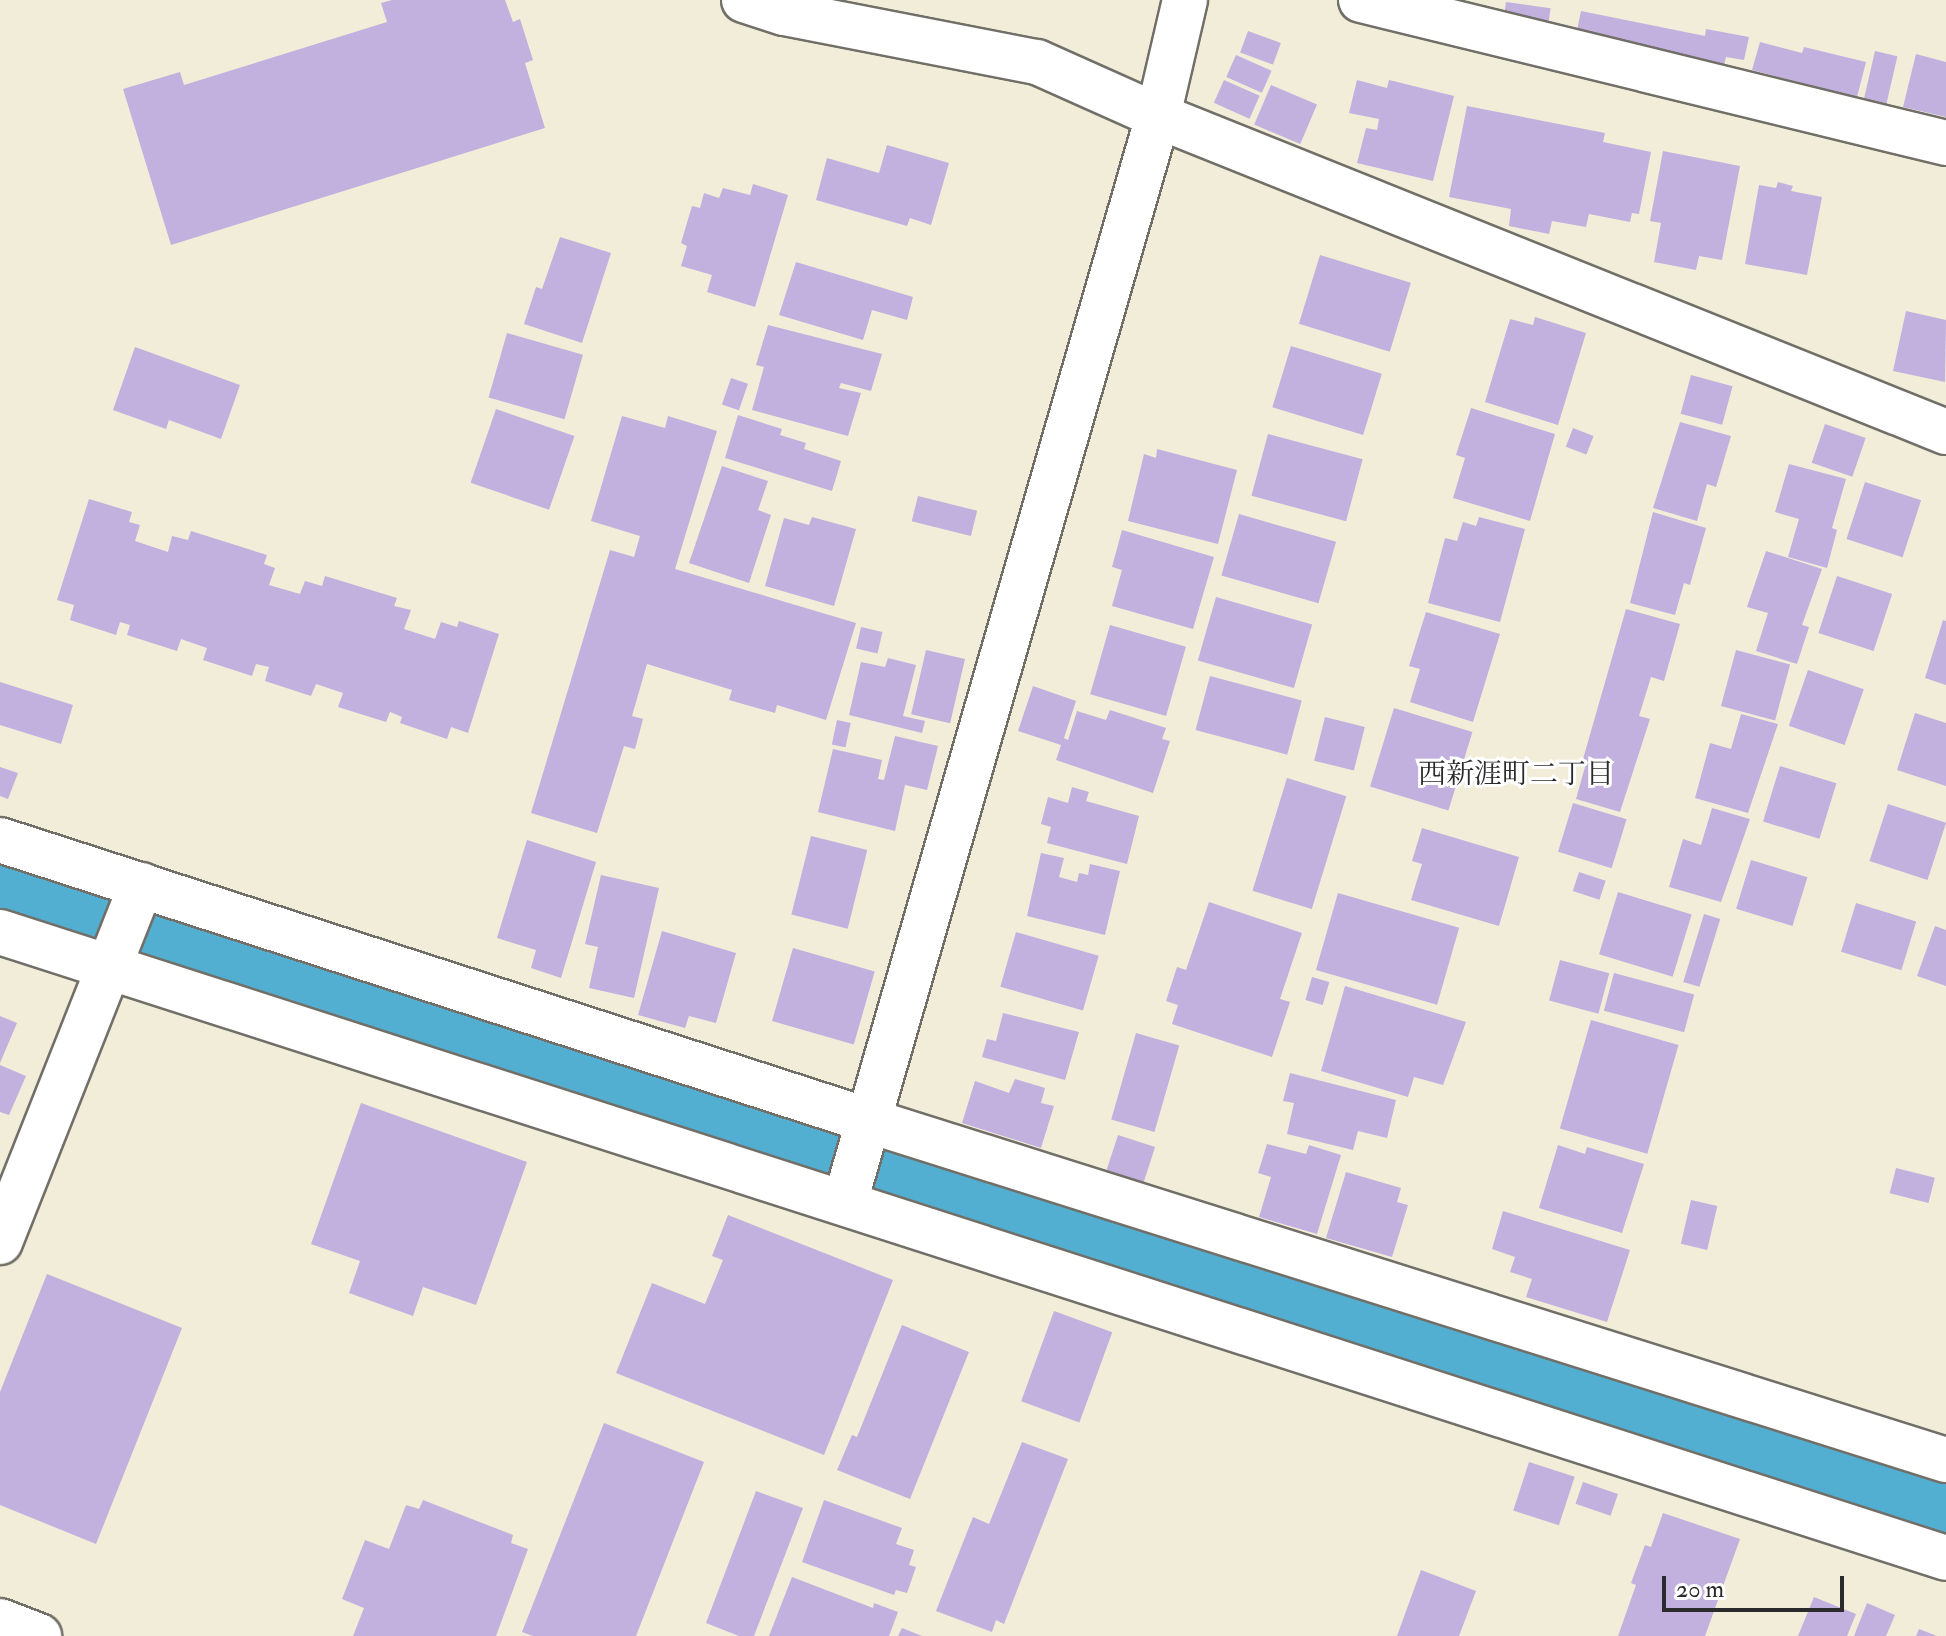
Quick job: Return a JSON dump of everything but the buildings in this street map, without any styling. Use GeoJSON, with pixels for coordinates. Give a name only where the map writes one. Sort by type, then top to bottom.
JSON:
{"type":"FeatureCollection","features":[{"type":"Feature","properties":{"kind":"street"},"geometry":{"type":"LineString","coordinates":[[744,0],[784,13],[1037,62],[1158,116],[1946,432]]}},
{"type":"Feature","properties":{"kind":"street"},"geometry":{"type":"LineString","coordinates":[[848,1192],[1158,116],[1185,0]]}},
{"type":"Feature","properties":{"kind":"street"},"geometry":{"type":"LineString","coordinates":[[1361,0],[1946,143]]}},
{"type":"Feature","properties":{"kind":"street"},"geometry":{"type":"LineString","coordinates":[[0,840],[139,890],[868,1126],[1946,1460]]}},
{"type":"Feature","properties":{"kind":"street"},"geometry":{"type":"LineString","coordinates":[[0,1242],[139,890]]}},
{"type":"Feature","properties":{"kind":"street"},"geometry":{"type":"LineString","coordinates":[[0,932],[116,952],[1946,1558]]}},
{"type":"Feature","properties":{"kind":"street"},"geometry":{"type":"LineString","coordinates":[[0,1621],[39,1636]]}},
{"type":"Feature","properties":{"kind":"waterway"},"geometry":{"type":"LineString","coordinates":[[0,881],[1946,1505]]}},
{"type":"Feature","properties":{"kind":"district","name":"西新涯町二丁目"},"geometry":{"type":"Point","coordinates":[1516,775]}}]}
